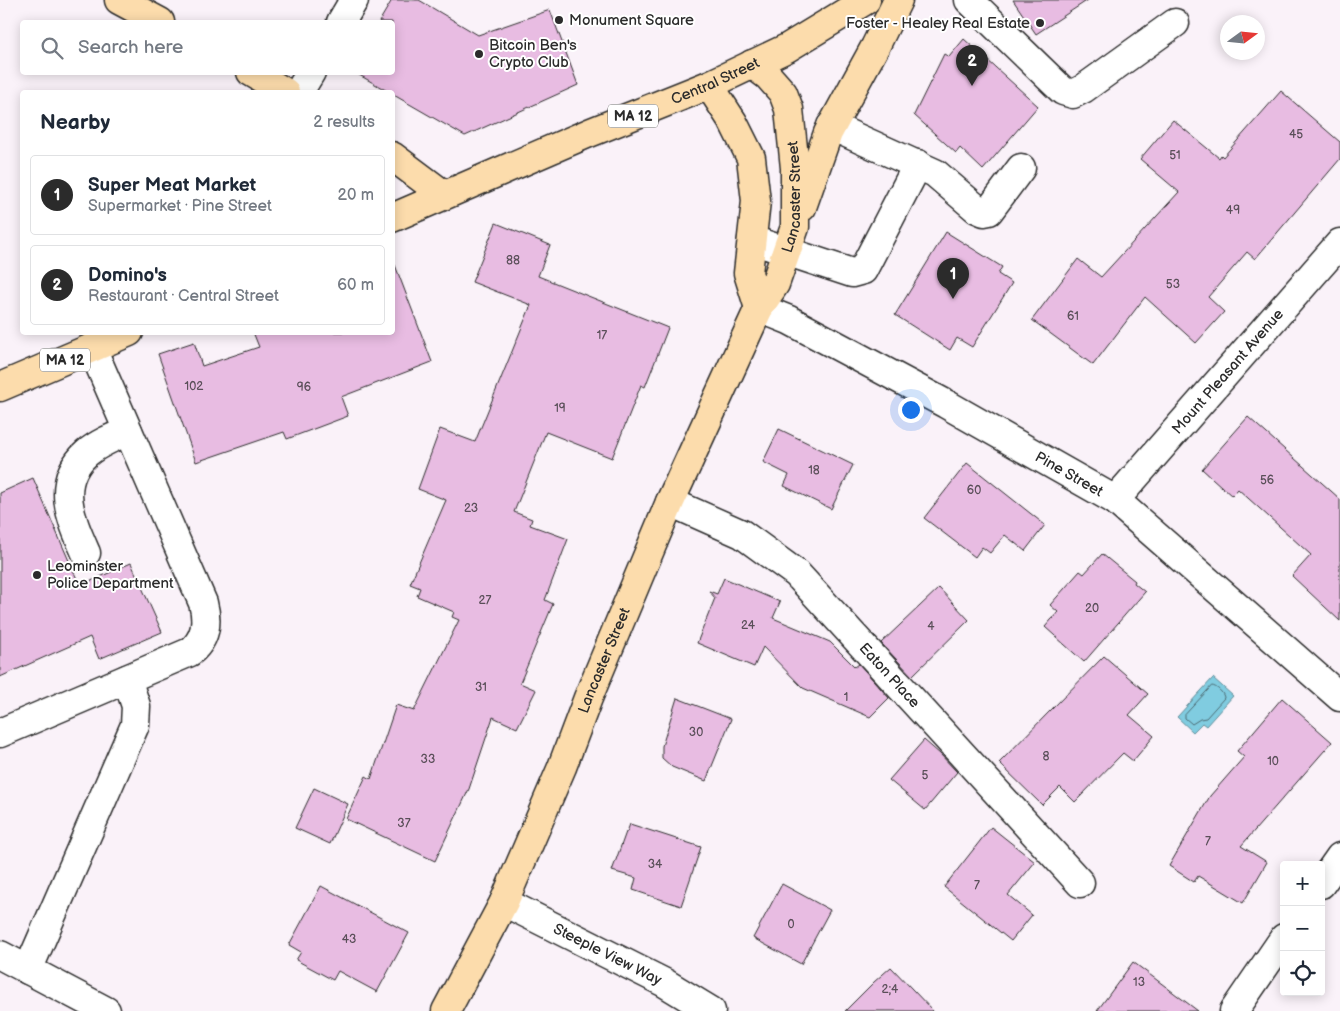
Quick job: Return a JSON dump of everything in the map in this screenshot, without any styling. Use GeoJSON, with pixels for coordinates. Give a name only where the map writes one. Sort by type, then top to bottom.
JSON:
{"type":"FeatureCollection","features":[{"type":"Feature","properties":{"kind":"main road"},"geometry":{"type":"LineString","coordinates":[[119,0],[156,20]]}},
{"type":"Feature","properties":{"kind":"main road","name":"Central Street"},"geometry":{"type":"LineString","coordinates":[[395,217],[709,85],[787,48],[866,0]]}},
{"type":"Feature","properties":{"kind":"main road"},"geometry":{"type":"LineString","coordinates":[[791,240],[831,126],[875,47],[898,0]]}},
{"type":"Feature","properties":{"kind":"main road","name":"Lancaster Street"},"geometry":{"type":"LineString","coordinates":[[446,1011],[504,902],[562,767],[588,698],[670,502],[759,308],[775,284],[791,240],[795,168],[789,109],[783,93],[768,76],[752,64]]}},
{"type":"Feature","properties":{"kind":"main road"},"geometry":{"type":"LineString","coordinates":[[255,75],[282,90]]}},
{"type":"Feature","properties":{"kind":"main road","name":"Lancaster Street"},"geometry":{"type":"LineString","coordinates":[[709,85],[732,122],[750,158],[756,201],[748,273],[759,308]]}},
{"type":"Feature","properties":{"kind":"main road"},"geometry":{"type":"LineString","coordinates":[[395,158],[444,195]]}},
{"type":"Feature","properties":{"kind":"main road","name":"MA 12"},"geometry":{"type":"LineString","coordinates":[[0,387],[122,335]]}},
{"type":"Feature","properties":{"kind":"street"},"geometry":{"type":"LineString","coordinates":[[342,20],[354,0]]}},
{"type":"Feature","properties":{"kind":"street"},"geometry":{"type":"LineString","coordinates":[[968,0],[1062,91],[1073,94],[1083,90],[1175,23]]}},
{"type":"Feature","properties":{"kind":"street"},"geometry":{"type":"LineString","coordinates":[[300,90],[309,75]]}},
{"type":"Feature","properties":{"kind":"street"},"geometry":{"type":"LineString","coordinates":[[831,126],[935,173],[977,209],[984,212],[989,211],[1021,168]]}},
{"type":"Feature","properties":{"kind":"street"},"geometry":{"type":"LineString","coordinates":[[752,240],[791,240],[852,273],[863,270],[918,164]]}},
{"type":"Feature","properties":{"kind":"street","name":"Mount Pleasant Avenue"},"geometry":{"type":"LineString","coordinates":[[1115,500],[1340,243]]}},
{"type":"Feature","properties":{"kind":"street","name":"Pine Street"},"geometry":{"type":"LineString","coordinates":[[759,308],[789,320],[946,404],[1115,500],[1340,697]]}},
{"type":"Feature","properties":{"kind":"street"},"geometry":{"type":"LineString","coordinates":[[0,733],[190,652],[198,646],[206,625],[203,603],[92,348]]}},
{"type":"Feature","properties":{"kind":"street"},"geometry":{"type":"LineString","coordinates":[[86,553],[68,504],[70,476],[77,464],[87,453],[100,444],[128,431]]}},
{"type":"Feature","properties":{"kind":"street","name":"Eaton Place"},"geometry":{"type":"LineString","coordinates":[[670,502],[742,534],[797,574],[1080,883]]}},
{"type":"Feature","properties":{"kind":"street"},"geometry":{"type":"LineString","coordinates":[[28,970],[135,725],[136,706],[127,679]]}},
{"type":"Feature","properties":{"kind":"street"},"geometry":{"type":"LineString","coordinates":[[1325,878],[1340,857]]}},
{"type":"Feature","properties":{"kind":"street","name":"Steeple View Way"},"geometry":{"type":"LineString","coordinates":[[504,902],[666,982],[711,1011]]}},
{"type":"Feature","properties":{"kind":"street"},"geometry":{"type":"LineString","coordinates":[[1234,1011],[1280,944]]}},
{"type":"Feature","properties":{"kind":"street"},"geometry":{"type":"LineString","coordinates":[[0,955],[106,1011]]}},
{"type":"Feature","properties":{"kind":"water"},"geometry":{"type":"Polygon","coordinates":[[[1213,678],[1233,696],[1206,726],[1202,723],[1193,732],[1177,717],[1213,678]]]}},
{"type":"Feature","properties":{"kind":"building","name":"Bitcoin Ben's Crypto Club"},"geometry":{"type":"Polygon","coordinates":[[[392,0],[419,0],[478,35],[550,10],[578,85],[465,136],[395,96],[395,90],[386,90],[359,75],[395,75],[395,20],[380,20],[392,0]]]}},
{"type":"Feature","properties":{"kind":"building","name":"Foster - Healey Real Estate"},"geometry":{"type":"Polygon","coordinates":[[[1013,0],[1088,0],[1036,34],[1013,0]]]}},
{"type":"Feature","properties":{"kind":"building"},"geometry":{"type":"Polygon","coordinates":[[[964,39],[1038,106],[983,170],[960,148],[956,153],[914,115],[944,54],[949,57],[964,39]]]}},
{"type":"Feature","properties":{"kind":"building"},"geometry":{"type":"Polygon","coordinates":[[[1281,91],[1340,142],[1340,159],[1255,259],[1247,252],[1208,297],[1224,312],[1196,343],[1145,297],[1093,365],[1032,320],[1078,259],[1101,277],[1179,192],[1140,159],[1173,120],[1219,158],[1221,155],[1223,157],[1281,91]]]}},
{"type":"Feature","properties":{"kind":"building"},"geometry":{"type":"Polygon","coordinates":[[[496,223],[550,245],[538,276],[668,328],[645,387],[641,385],[612,458],[546,432],[514,512],[532,519],[530,525],[568,539],[545,600],[553,604],[520,683],[536,690],[517,728],[493,717],[469,789],[435,861],[346,819],[366,776],[371,779],[396,705],[414,711],[459,620],[452,617],[454,612],[417,596],[420,588],[410,584],[446,500],[418,489],[440,429],[475,442],[531,305],[472,282],[496,223]]]}},
{"type":"Feature","properties":{"kind":"building"},"geometry":{"type":"Polygon","coordinates":[[[946,232],[1002,267],[998,274],[1012,283],[972,347],[957,338],[950,350],[895,315],[946,232]]]}},
{"type":"Feature","properties":{"kind":"building"},"geometry":{"type":"Polygon","coordinates":[[[395,265],[432,362],[341,397],[348,416],[287,439],[284,432],[196,462],[158,354],[194,342],[202,366],[259,347],[254,335],[395,335],[395,265]]]}},
{"type":"Feature","properties":{"kind":"building"},"geometry":{"type":"Polygon","coordinates":[[[1248,417],[1340,499],[1340,621],[1292,576],[1311,555],[1238,489],[1232,496],[1202,469],[1248,417]]]}},
{"type":"Feature","properties":{"kind":"building"},"geometry":{"type":"Polygon","coordinates":[[[779,429],[853,465],[831,509],[784,486],[789,475],[763,462],[779,429]]]}},
{"type":"Feature","properties":{"kind":"building"},"geometry":{"type":"Polygon","coordinates":[[[967,463],[1045,525],[1025,551],[1005,535],[990,553],[982,547],[975,557],[924,518],[967,463]]]}},
{"type":"Feature","properties":{"kind":"building","name":"Leominster Police Department"},"geometry":{"type":"Polygon","coordinates":[[[33,478],[80,586],[131,563],[162,632],[99,659],[90,637],[0,677],[0,493],[33,478]]]}},
{"type":"Feature","properties":{"kind":"building"},"geometry":{"type":"Polygon","coordinates":[[[1102,554],[1135,581],[1134,583],[1145,592],[1084,662],[1045,627],[1058,612],[1050,605],[1080,571],[1084,574],[1102,554]]]}},
{"type":"Feature","properties":{"kind":"building"},"geometry":{"type":"Polygon","coordinates":[[[724,578],[780,602],[773,618],[830,642],[855,667],[859,664],[889,698],[870,717],[803,688],[763,647],[754,667],[697,643],[715,598],[709,591],[717,594],[724,578]]]}},
{"type":"Feature","properties":{"kind":"building"},"geometry":{"type":"Polygon","coordinates":[[[939,588],[969,620],[912,676],[881,643],[939,588]]]}},
{"type":"Feature","properties":{"kind":"building"},"geometry":{"type":"Polygon","coordinates":[[[1104,656],[1148,694],[1129,715],[1154,736],[1133,761],[1123,753],[1075,802],[1060,787],[1042,805],[999,763],[1104,656]]]}},
{"type":"Feature","properties":{"kind":"building"},"geometry":{"type":"Polygon","coordinates":[[[677,698],[731,719],[706,781],[672,767],[662,758],[662,746],[677,698]]]}},
{"type":"Feature","properties":{"kind":"building"},"geometry":{"type":"Polygon","coordinates":[[[1282,698],[1332,742],[1241,846],[1267,862],[1243,903],[1198,876],[1194,882],[1169,866],[1210,796],[1244,757],[1237,751],[1282,698]]]}},
{"type":"Feature","properties":{"kind":"building"},"geometry":{"type":"Polygon","coordinates":[[[924,740],[957,772],[925,810],[889,780],[924,740]]]}},
{"type":"Feature","properties":{"kind":"building"},"geometry":{"type":"Polygon","coordinates":[[[314,788],[348,804],[330,844],[295,828],[314,788]]]}},
{"type":"Feature","properties":{"kind":"building"},"geometry":{"type":"Polygon","coordinates":[[[630,824],[701,847],[681,906],[633,890],[636,878],[612,871],[630,824]]]}},
{"type":"Feature","properties":{"kind":"building"},"geometry":{"type":"Polygon","coordinates":[[[991,827],[1035,862],[1008,895],[1032,915],[1011,941],[944,887],[991,827]]]}},
{"type":"Feature","properties":{"kind":"building"},"geometry":{"type":"Polygon","coordinates":[[[782,884],[830,910],[801,964],[753,938],[782,884]]]}},
{"type":"Feature","properties":{"kind":"building"},"geometry":{"type":"Polygon","coordinates":[[[321,886],[409,933],[377,992],[338,971],[333,980],[296,960],[301,952],[289,945],[321,886]]]}},
{"type":"Feature","properties":{"kind":"building"},"geometry":{"type":"Polygon","coordinates":[[[1133,962],[1198,1011],[1097,1011],[1133,962]]]}},
{"type":"Feature","properties":{"kind":"building"},"geometry":{"type":"Polygon","coordinates":[[[891,967],[933,1011],[845,1011],[874,982],[891,967]]]}},
{"type":"Feature","properties":{"kind":"place","name":"Monument Square"},"geometry":{"type":"Point","coordinates":[559,20]}},
{"type":"Feature","properties":{"kind":"place","name":"Foster - Healey Real Estate"},"geometry":{"type":"Point","coordinates":[1040,23]}},
{"type":"Feature","properties":{"kind":"place","name":"Bitcoin Ben's Crypto Club"},"geometry":{"type":"Point","coordinates":[479,54]}},
{"type":"Feature","properties":{"kind":"place","name":"Domino's"},"geometry":{"type":"Point","coordinates":[972,86]}},
{"type":"Feature","properties":{"kind":"place","name":"Super Meat Market"},"geometry":{"type":"Point","coordinates":[953,299]}},
{"type":"Feature","properties":{"kind":"place","name":"Leominster Police Department"},"geometry":{"type":"Point","coordinates":[37,575]}}]}
